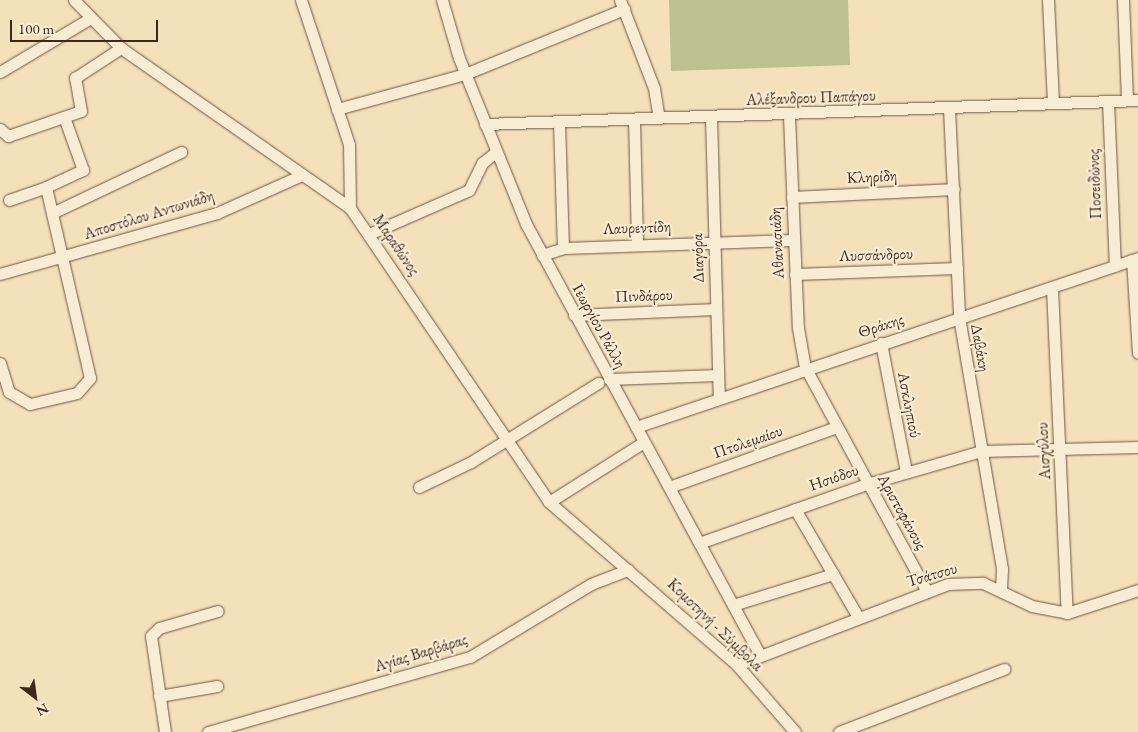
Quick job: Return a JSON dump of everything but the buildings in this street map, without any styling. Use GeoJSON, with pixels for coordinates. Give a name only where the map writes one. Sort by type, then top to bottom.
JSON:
{"type":"FeatureCollection","features":[{"type":"Feature","properties":{"kind":"street","name":"Μαραθώνος"},"geometry":{"type":"LineString","coordinates":[[74,0],[90,20],[121,48],[350,208],[549,502],[628,570]]}},
{"type":"Feature","properties":{"kind":"street"},"geometry":{"type":"LineString","coordinates":[[301,0],[349,144],[350,208]]}},
{"type":"Feature","properties":{"kind":"street","name":"Γεωργίου Ράλλη"},"geometry":{"type":"LineString","coordinates":[[442,0],[465,74],[496,152],[542,255],[574,315],[604,381],[636,426],[759,654]]}},
{"type":"Feature","properties":{"kind":"street"},"geometry":{"type":"LineString","coordinates":[[1048,0],[1053,103]]}},
{"type":"Feature","properties":{"kind":"street"},"geometry":{"type":"LineString","coordinates":[[1123,0],[1133,100]]}},
{"type":"Feature","properties":{"kind":"street"},"geometry":{"type":"LineString","coordinates":[[337,109],[465,74],[622,5],[654,88],[659,118]]}},
{"type":"Feature","properties":{"kind":"street"},"geometry":{"type":"LineString","coordinates":[[1,68],[90,20]]}},
{"type":"Feature","properties":{"kind":"street"},"geometry":{"type":"LineString","coordinates":[[0,129],[8,136],[82,109],[75,78],[121,48]]}},
{"type":"Feature","properties":{"kind":"street","name":"Αλέξανδρου Παπάγου"},"geometry":{"type":"LineString","coordinates":[[485,124],[789,116],[1133,100]]}},
{"type":"Feature","properties":{"kind":"street","name":"Ποσειδώνος"},"geometry":{"type":"LineString","coordinates":[[1108,101],[1115,266]]}},
{"type":"Feature","properties":{"kind":"street","name":"Δαβάκη"},"geometry":{"type":"LineString","coordinates":[[949,109],[959,317],[1002,569],[1001,589]]}},
{"type":"Feature","properties":{"kind":"street","name":"Αθανασιάδη"},"geometry":{"type":"LineString","coordinates":[[789,116],[795,274],[805,368]]}},
{"type":"Feature","properties":{"kind":"street"},"geometry":{"type":"LineString","coordinates":[[10,200],[83,173],[64,117]]}},
{"type":"Feature","properties":{"kind":"street","name":"Διαγόρα"},"geometry":{"type":"LineString","coordinates":[[711,117],[713,242],[719,397]]}},
{"type":"Feature","properties":{"kind":"street"},"geometry":{"type":"LineString","coordinates":[[634,119],[638,245]]}},
{"type":"Feature","properties":{"kind":"street"},"geometry":{"type":"LineString","coordinates":[[559,122],[564,248]]}},
{"type":"Feature","properties":{"kind":"street"},"geometry":{"type":"LineString","coordinates":[[52,213],[181,152]]}},
{"type":"Feature","properties":{"kind":"street"},"geometry":{"type":"LineString","coordinates":[[369,234],[468,190],[482,163],[496,152]]}},
{"type":"Feature","properties":{"kind":"street","name":"Αποστόλου Αντωνιάδη"},"geometry":{"type":"LineString","coordinates":[[0,274],[63,258],[217,213],[302,175]]}},
{"type":"Feature","properties":{"kind":"street"},"geometry":{"type":"LineString","coordinates":[[0,362],[10,392],[26,403],[71,395],[88,383],[90,368],[46,187]]}},
{"type":"Feature","properties":{"kind":"street","name":"Κληρίδη"},"geometry":{"type":"LineString","coordinates":[[792,197],[954,189]]}},
{"type":"Feature","properties":{"kind":"street","name":"Λαυρεντίδη"},"geometry":{"type":"LineString","coordinates":[[542,255],[564,248],[793,240]]}},
{"type":"Feature","properties":{"kind":"street"},"geometry":{"type":"LineString","coordinates":[[1135,259],[1138,352]]}},
{"type":"Feature","properties":{"kind":"street","name":"Θράκης"},"geometry":{"type":"LineString","coordinates":[[636,426],[1135,259]]}},
{"type":"Feature","properties":{"kind":"street","name":"Λυσσάνδρου"},"geometry":{"type":"LineString","coordinates":[[795,274],[957,268]]}},
{"type":"Feature","properties":{"kind":"street","name":"Αισχύλου"},"geometry":{"type":"LineString","coordinates":[[1052,288],[1067,613]]}},
{"type":"Feature","properties":{"kind":"street","name":"Πινδάρου"},"geometry":{"type":"LineString","coordinates":[[574,315],[716,309]]}},
{"type":"Feature","properties":{"kind":"street","name":"Ασκληπιού"},"geometry":{"type":"LineString","coordinates":[[881,343],[906,472]]}},
{"type":"Feature","properties":{"kind":"street","name":"Αριστοφάνους"},"geometry":{"type":"LineString","coordinates":[[805,368],[927,592]]}},
{"type":"Feature","properties":{"kind":"street"},"geometry":{"type":"LineString","coordinates":[[419,487],[507,439],[604,381],[718,374]]}},
{"type":"Feature","properties":{"kind":"street","name":"Πτολεμαίου"},"geometry":{"type":"LineString","coordinates":[[669,487],[837,427]]}},
{"type":"Feature","properties":{"kind":"street"},"geometry":{"type":"LineString","coordinates":[[549,502],[644,442]]}},
{"type":"Feature","properties":{"kind":"street","name":"Ησιόδου"},"geometry":{"type":"LineString","coordinates":[[699,543],[868,484],[981,451],[1138,447]]}},
{"type":"Feature","properties":{"kind":"street"},"geometry":{"type":"LineString","coordinates":[[795,509],[858,617]]}},
{"type":"Feature","properties":{"kind":"street","name":"Κομοτηνή - Σύμβολα"},"geometry":{"type":"LineString","coordinates":[[628,570],[737,664],[795,732]]}},
{"type":"Feature","properties":{"kind":"street","name":"Αγίας Βαρβάρας"},"geometry":{"type":"LineString","coordinates":[[208,732],[470,657],[591,584],[628,570]]}},
{"type":"Feature","properties":{"kind":"street"},"geometry":{"type":"LineString","coordinates":[[733,605],[833,574]]}},
{"type":"Feature","properties":{"kind":"street","name":"Τσάτσου"},"geometry":{"type":"LineString","coordinates":[[737,664],[759,654],[927,592],[967,581],[1001,589],[1032,606],[1067,613],[1138,590]]}},
{"type":"Feature","properties":{"kind":"street"},"geometry":{"type":"LineString","coordinates":[[165,732],[150,644],[153,632],[218,611]]}},
{"type":"Feature","properties":{"kind":"street"},"geometry":{"type":"LineString","coordinates":[[841,732],[1004,669]]}},
{"type":"Feature","properties":{"kind":"street"},"geometry":{"type":"LineString","coordinates":[[159,696],[217,686]]}},
{"type":"Feature","properties":{"kind":"green space"},"geometry":{"type":"Polygon","coordinates":[[[669,0],[848,0],[850,65],[671,71],[669,0]]]}}]}
